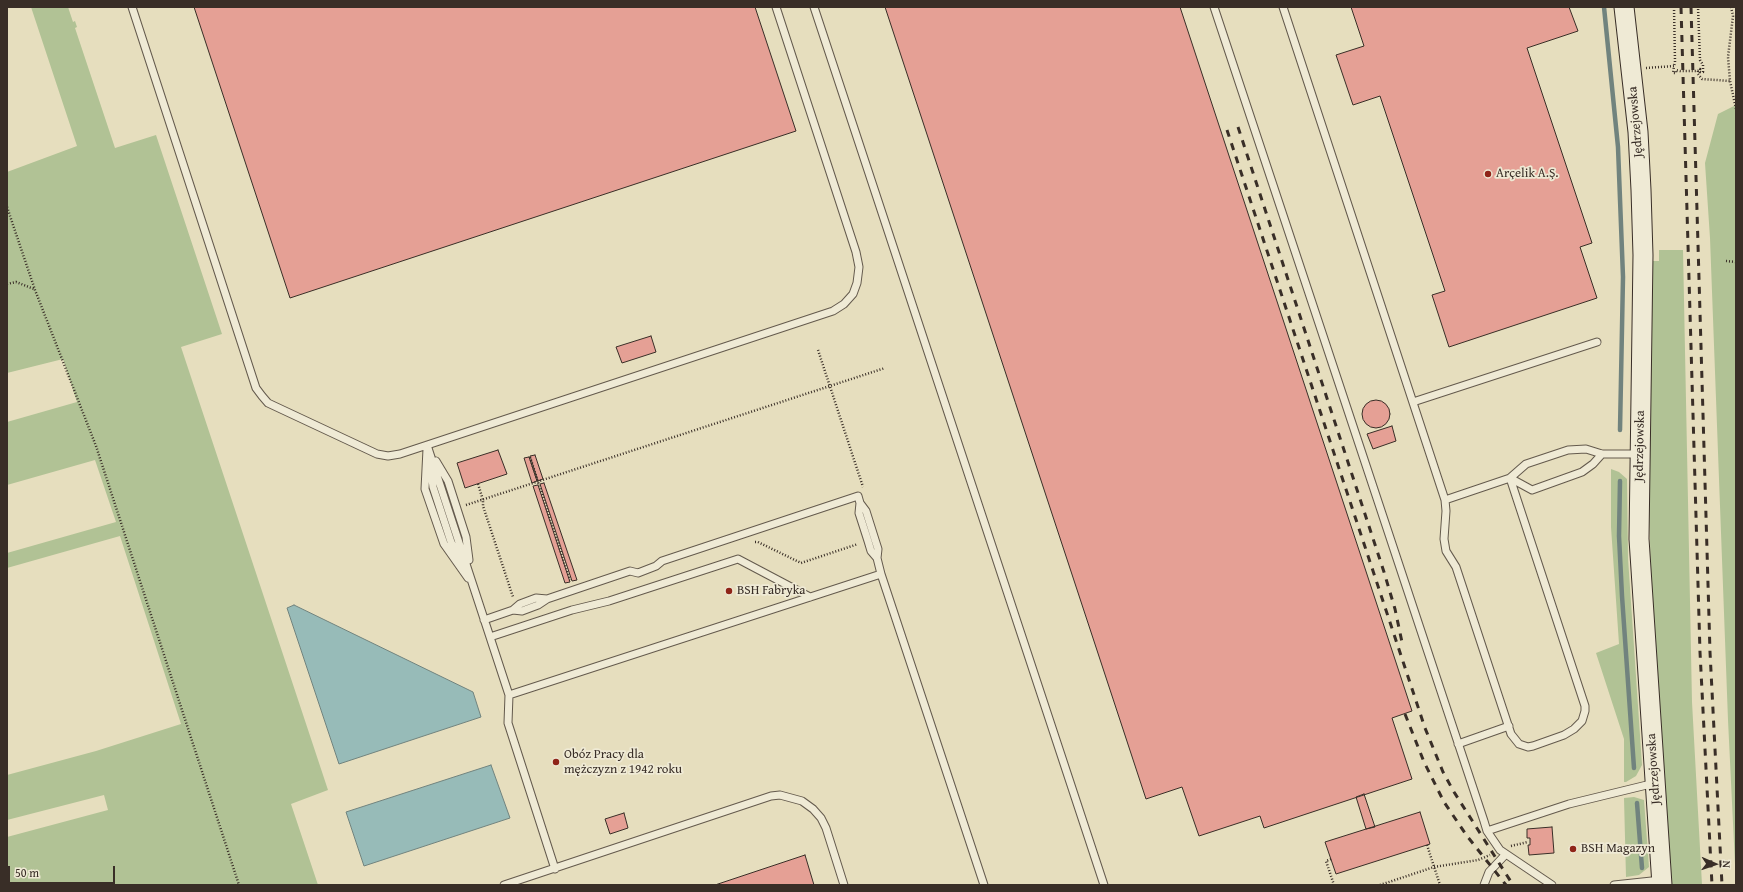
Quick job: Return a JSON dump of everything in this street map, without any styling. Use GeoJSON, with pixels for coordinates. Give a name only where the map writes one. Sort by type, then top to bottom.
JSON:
{"type":"FeatureCollection","features":[{"type":"Feature","properties":{"kind":"street","name":"Jędrzejowska"},"geometry":{"type":"LineString","coordinates":[[1624,7],[1638,132],[1641,197],[1643,263],[1639,539],[1662,882]]}},
{"type":"Feature","properties":{"kind":"lane"},"geometry":{"type":"LineString","coordinates":[[132,7],[256,388],[268,403],[377,454],[388,456],[400,454],[833,311],[844,304],[853,294],[857,283],[859,267],[856,252],[776,7]]}},
{"type":"Feature","properties":{"kind":"lane"},"geometry":{"type":"LineString","coordinates":[[814,7],[1104,885]]}},
{"type":"Feature","properties":{"kind":"lane"},"geometry":{"type":"LineString","coordinates":[[1214,7],[1488,831],[1503,852],[1552,885]]}},
{"type":"Feature","properties":{"kind":"lane"},"geometry":{"type":"LineString","coordinates":[[1283,7],[1444,500],[1446,511],[1444,539],[1446,551],[1456,567],[1511,734],[1519,744],[1528,747],[1570,732],[1582,721],[1585,711],[1510,478]]}},
{"type":"Feature","properties":{"kind":"lane"},"geometry":{"type":"LineString","coordinates":[[1413,402],[1597,342]]}},
{"type":"Feature","properties":{"kind":"lane"},"geometry":{"type":"LineString","coordinates":[[427,445],[448,482],[466,537],[473,584]]}},
{"type":"Feature","properties":{"kind":"lane"},"geometry":{"type":"LineString","coordinates":[[427,445],[509,695],[508,723],[555,869]]}},
{"type":"Feature","properties":{"kind":"lane"},"geometry":{"type":"LineString","coordinates":[[427,445],[425,489],[444,544],[473,584]]}},
{"type":"Feature","properties":{"kind":"lane"},"geometry":{"type":"LineString","coordinates":[[1444,500],[1510,478],[1526,464],[1568,450],[1586,449],[1602,454],[1640,454]]}},
{"type":"Feature","properties":{"kind":"lane"},"geometry":{"type":"LineString","coordinates":[[1510,478],[1532,490],[1582,472],[1593,464],[1602,454]]}},
{"type":"Feature","properties":{"kind":"lane"},"geometry":{"type":"LineString","coordinates":[[484,620],[513,610],[520,604],[536,598],[547,599],[630,571],[638,572],[656,566],[662,561],[858,496],[860,503],[866,511],[878,549],[877,558],[881,574],[984,885]]}},
{"type":"Feature","properties":{"kind":"lane"},"geometry":{"type":"LineString","coordinates":[[490,637],[572,610],[609,601],[738,559],[810,597]]}},
{"type":"Feature","properties":{"kind":"lane"},"geometry":{"type":"LineString","coordinates":[[509,695],[881,574]]}},
{"type":"Feature","properties":{"kind":"lane"},"geometry":{"type":"LineString","coordinates":[[1458,744],[1508,726]]}},
{"type":"Feature","properties":{"kind":"lane"},"geometry":{"type":"LineString","coordinates":[[1488,831],[1569,804],[1655,783]]}},
{"type":"Feature","properties":{"kind":"lane"},"geometry":{"type":"LineString","coordinates":[[504,885],[771,796],[780,795],[802,802],[813,809],[821,818],[826,828],[844,885]]}},
{"type":"Feature","properties":{"kind":"lane"},"geometry":{"type":"LineString","coordinates":[[1484,885],[1489,872],[1503,852]]}},
{"type":"Feature","properties":{"kind":"lane"},"geometry":{"type":"LineString","coordinates":[[1614,885],[1662,882]]}},
{"type":"Feature","properties":{"kind":"path"},"geometry":{"type":"LineString","coordinates":[[1674,7],[1676,62],[1673,73],[1676,73],[1676,70],[1698,71],[1700,69],[1700,72],[1703,72],[1703,65],[1700,60],[1698,7]]}},
{"type":"Feature","properties":{"kind":"path"},"geometry":{"type":"LineString","coordinates":[[1732,7],[1728,57],[1730,81],[1736,108]]}},
{"type":"Feature","properties":{"kind":"path"},"geometry":{"type":"LineString","coordinates":[[1640,69],[1674,66]]}},
{"type":"Feature","properties":{"kind":"path"},"geometry":{"type":"LineString","coordinates":[[1698,71],[1698,74],[1702,79],[1730,81]]}},
{"type":"Feature","properties":{"kind":"path"},"geometry":{"type":"LineString","coordinates":[[7,206],[35,289],[96,446],[239,885]]}},
{"type":"Feature","properties":{"kind":"path"},"geometry":{"type":"LineString","coordinates":[[1726,261],[1736,262]]}},
{"type":"Feature","properties":{"kind":"path"},"geometry":{"type":"LineString","coordinates":[[7,284],[16,282],[35,289]]}},
{"type":"Feature","properties":{"kind":"path"},"geometry":{"type":"LineString","coordinates":[[456,508],[538,483],[885,368]]}},
{"type":"Feature","properties":{"kind":"path"},"geometry":{"type":"LineString","coordinates":[[530,458],[574,590]]}},
{"type":"Feature","properties":{"kind":"path"},"geometry":{"type":"LineString","coordinates":[[1380,885],[1434,867],[1478,860],[1528,842]]}},
{"type":"Feature","properties":{"kind":"path"},"geometry":{"type":"LineString","coordinates":[[1427,845],[1440,885]]}},
{"type":"Feature","properties":{"kind":"path"},"geometry":{"type":"LineString","coordinates":[[1331,859],[1326,861],[1334,885]]}},
{"type":"Feature","properties":{"kind":"green space"},"geometry":{"type":"Polygon","coordinates":[[[31,7],[68,7],[73,22],[75,21],[77,27],[75,28],[115,148],[156,135],[222,334],[181,347],[328,790],[291,804],[318,885],[7,885],[7,837],[108,810],[104,795],[7,820],[7,775],[96,751],[181,724],[120,536],[7,568],[7,553],[116,522],[95,460],[7,485],[7,422],[77,402],[63,359],[7,373],[7,172],[77,146],[31,7]]]}},
{"type":"Feature","properties":{"kind":"green space"},"geometry":{"type":"Polygon","coordinates":[[[1736,105],[1736,885],[1728,720],[1710,238],[1705,163],[1718,114],[1736,105]]]}},
{"type":"Feature","properties":{"kind":"green space"},"geometry":{"type":"Polygon","coordinates":[[[1659,250],[1683,250],[1692,702],[1702,885],[1671,885],[1651,589],[1649,495],[1652,261],[1659,261],[1659,250]]]}},
{"type":"Feature","properties":{"kind":"green space"},"geometry":{"type":"Polygon","coordinates":[[[1611,469],[1619,472],[1627,479],[1628,558],[1642,765],[1636,776],[1626,782],[1624,782],[1624,739],[1596,653],[1619,644],[1611,527],[1611,469]]]}},
{"type":"Feature","properties":{"kind":"green space"},"geometry":{"type":"Polygon","coordinates":[[[1634,797],[1644,800],[1649,867],[1639,875],[1626,877],[1624,798],[1634,797]]]}},
{"type":"Feature","properties":{"kind":"water"},"geometry":{"type":"Polygon","coordinates":[[[294,605],[473,692],[481,717],[339,764],[287,608],[294,605]]]}},
{"type":"Feature","properties":{"kind":"water"},"geometry":{"type":"Polygon","coordinates":[[[491,765],[510,818],[364,866],[346,812],[491,765]]]}},
{"type":"Feature","properties":{"kind":"building"},"geometry":{"type":"Polygon","coordinates":[[[194,7],[755,7],[796,131],[290,298],[194,7]]]}},
{"type":"Feature","properties":{"kind":"building"},"geometry":{"type":"Polygon","coordinates":[[[885,7],[1180,7],[1412,711],[1392,718],[1412,779],[1264,828],[1260,816],[1199,836],[1182,787],[1146,799],[885,7]]]}},
{"type":"Feature","properties":{"kind":"building","name":"Arçelik A.Ş."},"geometry":{"type":"Polygon","coordinates":[[[1351,7],[1569,7],[1578,31],[1527,48],[1592,243],[1580,247],[1597,298],[1449,347],[1432,295],[1445,291],[1380,96],[1353,105],[1336,55],[1364,46],[1351,7]]]}},
{"type":"Feature","properties":{"kind":"building"},"geometry":{"type":"Polygon","coordinates":[[[651,336],[656,352],[622,363],[616,347],[651,336]]]}},
{"type":"Feature","properties":{"kind":"building"},"geometry":{"type":"Polygon","coordinates":[[[1376,400],[1386,404],[1390,414],[1386,424],[1376,428],[1366,424],[1362,414],[1366,404],[1376,400]]]}},
{"type":"Feature","properties":{"kind":"building"},"geometry":{"type":"Polygon","coordinates":[[[1392,426],[1396,441],[1373,449],[1367,434],[1392,426]]]}},
{"type":"Feature","properties":{"kind":"building"},"geometry":{"type":"Polygon","coordinates":[[[498,450],[507,474],[465,488],[457,463],[498,450]]]}},
{"type":"Feature","properties":{"kind":"building"},"geometry":{"type":"Polygon","coordinates":[[[535,455],[543,479],[538,481],[530,456],[535,455]]]}},
{"type":"Feature","properties":{"kind":"building"},"geometry":{"type":"Polygon","coordinates":[[[529,457],[537,481],[532,483],[524,458],[529,457]]]}},
{"type":"Feature","properties":{"kind":"building"},"geometry":{"type":"Polygon","coordinates":[[[544,483],[577,580],[572,581],[540,484],[544,483]]]}},
{"type":"Feature","properties":{"kind":"building"},"geometry":{"type":"Polygon","coordinates":[[[538,485],[570,582],[565,583],[533,486],[538,485]]]}},
{"type":"Feature","properties":{"kind":"building"},"geometry":{"type":"Polygon","coordinates":[[[1364,794],[1375,827],[1366,829],[1356,797],[1364,794]]]}},
{"type":"Feature","properties":{"kind":"building"},"geometry":{"type":"Polygon","coordinates":[[[1420,812],[1430,844],[1336,874],[1325,842],[1420,812]]]}},
{"type":"Feature","properties":{"kind":"building"},"geometry":{"type":"Polygon","coordinates":[[[624,813],[628,828],[610,834],[605,819],[624,813]]]}},
{"type":"Feature","properties":{"kind":"building"},"geometry":{"type":"Polygon","coordinates":[[[1552,827],[1554,853],[1529,855],[1528,845],[1530,845],[1530,838],[1527,838],[1527,829],[1552,827]]]}},
{"type":"Feature","properties":{"kind":"building"},"geometry":{"type":"Polygon","coordinates":[[[805,855],[814,885],[715,885],[805,855]]]}},
{"type":"Feature","properties":{"kind":"waterway"},"geometry":{"type":"LineString","coordinates":[[1604,7],[1618,147],[1623,277],[1620,430]]}},
{"type":"Feature","properties":{"kind":"waterway"},"geometry":{"type":"LineString","coordinates":[[1620,481],[1619,536],[1634,768]]}},
{"type":"Feature","properties":{"kind":"waterway"},"geometry":{"type":"LineString","coordinates":[[1637,803],[1642,868]]}},
{"type":"Feature","properties":{"kind":"railway"},"geometry":{"type":"LineString","coordinates":[[1681,7],[1700,652],[1712,885]]}},
{"type":"Feature","properties":{"kind":"railway"},"geometry":{"type":"LineString","coordinates":[[1691,7],[1710,652],[1722,885]]}},
{"type":"Feature","properties":{"kind":"railway"},"geometry":{"type":"LineString","coordinates":[[1238,127],[1384,572],[1395,609],[1403,647]]}},
{"type":"Feature","properties":{"kind":"railway"},"geometry":{"type":"LineString","coordinates":[[1227,130],[1425,728],[1443,772],[1454,792],[1513,885]]}},
{"type":"Feature","properties":{"kind":"railway"},"geometry":{"type":"LineString","coordinates":[[1405,714],[1424,762],[1444,802],[1467,836],[1506,885]]}},
{"type":"Feature","properties":{"kind":"place","name":"Arçelik A.Ş."},"geometry":{"type":"Point","coordinates":[1488,174]}},
{"type":"Feature","properties":{"kind":"place","name":"BSH Fabryka"},"geometry":{"type":"Point","coordinates":[729,591]}},
{"type":"Feature","properties":{"kind":"place","name":"Obóz Pracy dla mężczyzn z 1942 roku"},"geometry":{"type":"Point","coordinates":[556,762]}},
{"type":"Feature","properties":{"kind":"place","name":"BSH Magazyn"},"geometry":{"type":"Point","coordinates":[1573,849]}}]}
